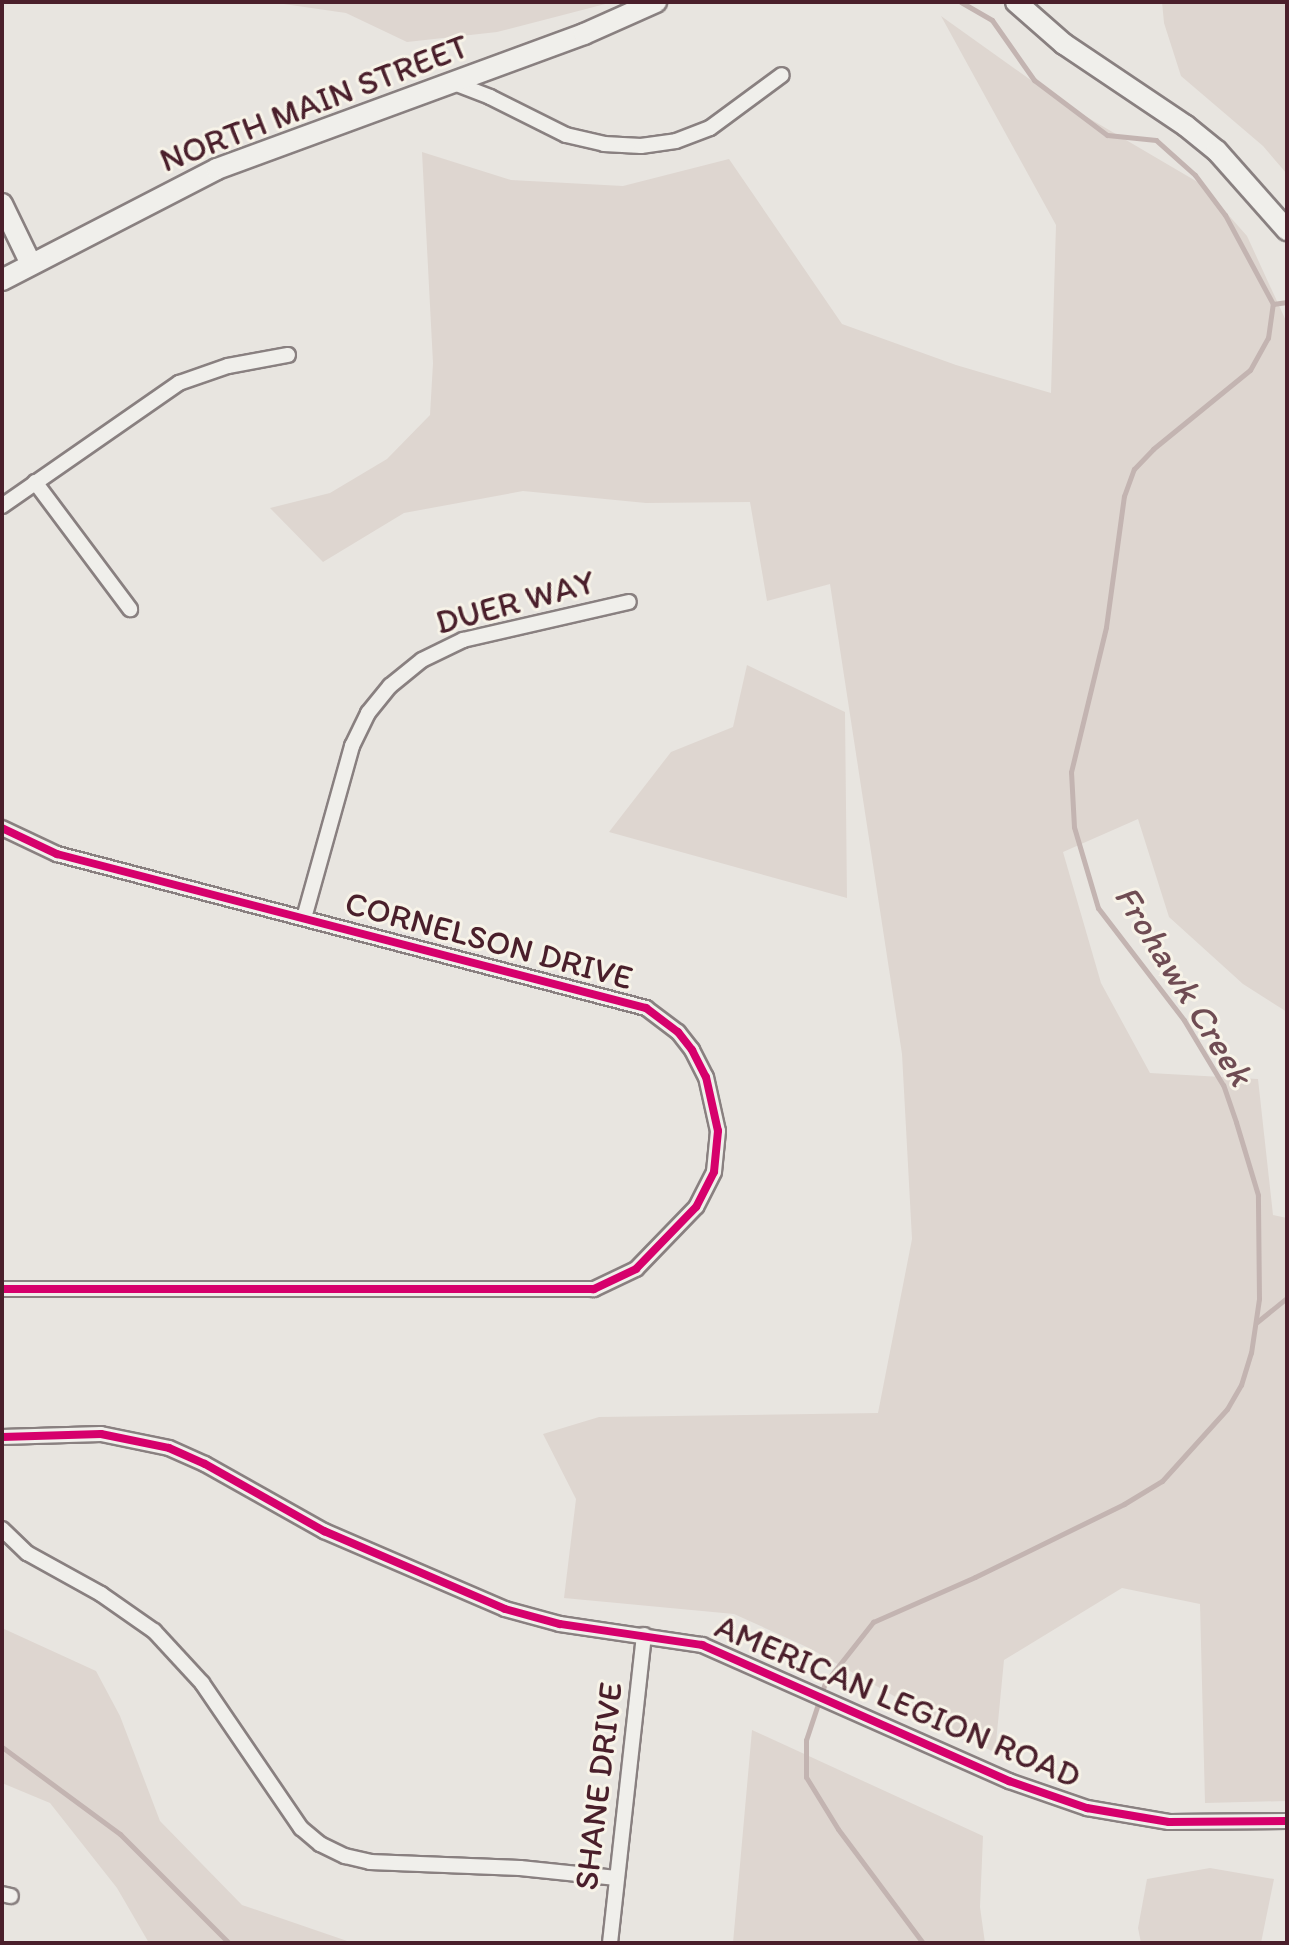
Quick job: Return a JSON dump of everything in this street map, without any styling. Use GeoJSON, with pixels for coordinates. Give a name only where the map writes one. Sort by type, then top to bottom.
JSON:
{"type":"FeatureCollection","features":[{"type":"Feature","properties":{"kind":"main road","name":"NORTH MAIN STREET"},"geometry":{"type":"LineString","coordinates":[[2,280],[217,169],[584,34],[656,2]]}},
{"type":"Feature","properties":{"kind":"main road"},"geometry":{"type":"LineString","coordinates":[[1016,2],[1064,44],[1186,126],[1217,151],[1243,176],[1287,230]]}},
{"type":"Feature","properties":{"kind":"main road"},"geometry":{"type":"LineString","coordinates":[[2,204],[31,264]]}},
{"type":"Feature","properties":{"kind":"street"},"geometry":{"type":"LineString","coordinates":[[454,83],[490,97],[566,135],[604,144],[641,146],[676,141],[710,128],[782,75]]}},
{"type":"Feature","properties":{"kind":"street"},"geometry":{"type":"LineString","coordinates":[[2,506],[179,383],[206,371],[288,355]]}},
{"type":"Feature","properties":{"kind":"street"},"geometry":{"type":"LineString","coordinates":[[35,482],[130,609]]}},
{"type":"Feature","properties":{"kind":"street","name":"DUER WAY"},"geometry":{"type":"LineString","coordinates":[[304,918],[352,746],[368,713],[390,686],[422,660],[463,640],[629,602]]}},
{"type":"Feature","properties":{"kind":"street","name":"CORNELSON DRIVE"},"geometry":{"type":"LineString","coordinates":[[2,828],[57,854],[632,1004],[661,1017],[692,1050],[714,1103],[718,1131],[714,1172],[696,1207],[636,1269],[611,1284],[582,1291],[2,1289]]}},
{"type":"Feature","properties":{"kind":"street","name":"AMERICAN LEGION ROAD"},"geometry":{"type":"LineString","coordinates":[[2,1437],[101,1434],[169,1448],[205,1464],[324,1531],[505,1609],[560,1624],[702,1645],[803,1687],[1009,1781],[1087,1808],[1169,1822],[1287,1821]]}},
{"type":"Feature","properties":{"kind":"street"},"geometry":{"type":"LineString","coordinates":[[2,1529],[27,1553],[101,1594],[154,1631],[202,1683],[301,1828],[320,1844],[345,1856],[370,1862],[520,1868],[616,1878]]}},
{"type":"Feature","properties":{"kind":"street","name":"SHANE DRIVE"},"geometry":{"type":"LineString","coordinates":[[610,1943],[644,1635]]}},
{"type":"Feature","properties":{"kind":"shaded area"},"geometry":{"type":"Polygon","coordinates":[[[270,2],[613,2],[497,32],[407,42],[346,13],[270,2]]]}},
{"type":"Feature","properties":{"kind":"shaded area"},"geometry":{"type":"Polygon","coordinates":[[[1162,2],[1287,2],[1287,174],[1263,146],[1181,76],[1164,23],[1162,2]]]}},
{"type":"Feature","properties":{"kind":"shaded area"},"geometry":{"type":"Polygon","coordinates":[[[941,16],[1063,103],[1201,184],[1247,236],[1287,323],[1287,1012],[1243,984],[1169,917],[1138,819],[1063,852],[1101,983],[1150,1073],[1258,1079],[1273,1215],[1287,1218],[1287,1801],[1205,1803],[1200,1604],[1122,1588],[1004,1660],[995,1753],[809,1648],[734,1614],[564,1598],[576,1499],[543,1434],[599,1417],[878,1413],[912,1239],[902,1054],[830,584],[767,601],[750,502],[646,503],[523,491],[404,513],[323,562],[270,508],[330,493],[387,459],[430,415],[433,363],[422,152],[511,180],[623,186],[729,159],[842,324],[956,365],[1051,393],[1056,225],[941,16]]]}},
{"type":"Feature","properties":{"kind":"shaded area"},"geometry":{"type":"Polygon","coordinates":[[[747,665],[845,712],[847,898],[609,832],[671,752],[733,727],[747,665]]]}},
{"type":"Feature","properties":{"kind":"shaded area"},"geometry":{"type":"Polygon","coordinates":[[[2,1628],[96,1671],[120,1716],[160,1821],[242,1905],[353,1943],[149,1943],[117,1888],[50,1803],[2,1783],[2,1628]]]}},
{"type":"Feature","properties":{"kind":"shaded area"},"geometry":{"type":"Polygon","coordinates":[[[752,1730],[983,1836],[980,1907],[985,1943],[733,1943],[752,1730]]]}},
{"type":"Feature","properties":{"kind":"shaded area"},"geometry":{"type":"Polygon","coordinates":[[[1210,1868],[1274,1879],[1261,1943],[1141,1943],[1138,1928],[1147,1879],[1210,1868]]]}},
{"type":"Feature","properties":{"kind":"waterway","name":"Frohawk Creek"},"geometry":{"type":"LineString","coordinates":[[923,1943],[838,1829],[806,1777],[806,1740],[825,1683],[873,1622],[975,1577],[1124,1504],[1162,1481],[1227,1409],[1241,1385],[1251,1353],[1259,1299],[1258,1195],[1223,1085],[1184,1020],[1098,908],[1074,827],[1071,772],[1106,627],[1124,496],[1134,469],[1153,449],[1250,370],[1268,338],[1273,304],[1225,215],[1195,175],[1156,140],[1107,135],[1034,80],[992,20],[961,2]]}},
{"type":"Feature","properties":{"kind":"waterway"},"geometry":{"type":"LineString","coordinates":[[1273,304],[1287,302]]}},
{"type":"Feature","properties":{"kind":"waterway"},"geometry":{"type":"LineString","coordinates":[[1257,1322],[1287,1298]]}},
{"type":"Feature","properties":{"kind":"waterway"},"geometry":{"type":"LineString","coordinates":[[2,1747],[120,1834],[229,1943]]}},
{"type":"Feature","properties":{"kind":"cycle path"},"geometry":{"type":"LineString","coordinates":[[2,828],[57,854],[646,1008],[678,1032],[692,1050],[706,1077],[718,1131],[714,1172],[696,1207],[636,1269],[594,1289],[2,1289]]}},
{"type":"Feature","properties":{"kind":"cycle path"},"geometry":{"type":"LineString","coordinates":[[2,1437],[101,1434],[169,1448],[205,1464],[324,1531],[505,1609],[560,1624],[702,1645],[1009,1781],[1087,1808],[1169,1822],[1287,1821]]}}]}
